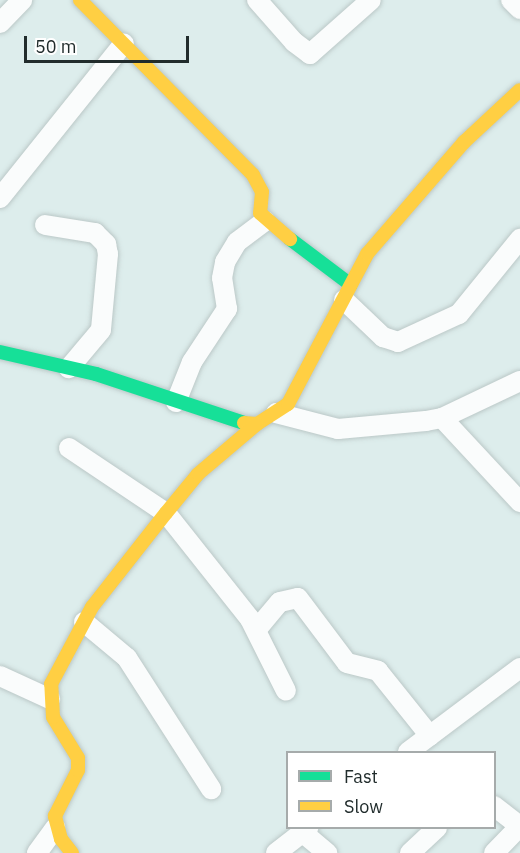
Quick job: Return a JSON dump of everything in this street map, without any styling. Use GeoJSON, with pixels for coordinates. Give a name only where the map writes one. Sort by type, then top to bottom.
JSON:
{"type":"FeatureCollection","features":[{"type":"Feature","properties":{"kind":"street"},"geometry":{"type":"LineString","coordinates":[[0,23],[22,0]]}},
{"type":"Feature","properties":{"kind":"street"},"geometry":{"type":"LineString","coordinates":[[80,0],[253,175],[262,192],[260,213],[265,221],[347,293],[383,337],[398,342],[459,314],[520,239]]}},
{"type":"Feature","properties":{"kind":"street"},"geometry":{"type":"LineString","coordinates":[[257,0],[294,42],[310,54],[371,0]]}},
{"type":"Feature","properties":{"kind":"street"},"geometry":{"type":"LineString","coordinates":[[511,0],[520,9]]}},
{"type":"Feature","properties":{"kind":"street"},"geometry":{"type":"LineString","coordinates":[[0,198],[124,43]]}},
{"type":"Feature","properties":{"kind":"street"},"geometry":{"type":"LineString","coordinates":[[72,853],[55,828],[55,816],[78,770],[78,758],[53,717],[50,699],[51,684],[84,622],[198,474],[257,424],[276,412],[296,392],[367,254],[464,142],[520,90]]}},
{"type":"Feature","properties":{"kind":"street"},"geometry":{"type":"LineString","coordinates":[[176,402],[192,362],[227,309],[222,278],[225,262],[237,242],[265,221]]}},
{"type":"Feature","properties":{"kind":"street"},"geometry":{"type":"LineString","coordinates":[[45,225],[95,233],[106,244],[108,254],[101,330],[69,368]]}},
{"type":"Feature","properties":{"kind":"street"},"geometry":{"type":"LineString","coordinates":[[0,352],[69,368],[237,423],[257,424]]}},
{"type":"Feature","properties":{"kind":"street"},"geometry":{"type":"LineString","coordinates":[[276,412],[338,429],[442,418],[520,381]]}},
{"type":"Feature","properties":{"kind":"street"},"geometry":{"type":"LineString","coordinates":[[442,418],[520,502]]}},
{"type":"Feature","properties":{"kind":"street"},"geometry":{"type":"LineString","coordinates":[[69,448],[166,513],[257,629],[286,691]]}},
{"type":"Feature","properties":{"kind":"street"},"geometry":{"type":"LineString","coordinates":[[257,629],[280,602],[298,597],[348,663],[378,671],[430,736]]}},
{"type":"Feature","properties":{"kind":"street"},"geometry":{"type":"LineString","coordinates":[[84,622],[127,658],[211,789]]}},
{"type":"Feature","properties":{"kind":"street"},"geometry":{"type":"LineString","coordinates":[[411,751],[520,668]]}},
{"type":"Feature","properties":{"kind":"street"},"geometry":{"type":"LineString","coordinates":[[0,676],[50,699]]}},
{"type":"Feature","properties":{"kind":"street"},"geometry":{"type":"LineString","coordinates":[[494,853],[520,826],[496,807]]}},
{"type":"Feature","properties":{"kind":"street"},"geometry":{"type":"LineString","coordinates":[[37,853],[55,828]]}},
{"type":"Feature","properties":{"kind":"street"},"geometry":{"type":"LineString","coordinates":[[410,853],[436,829]]}},
{"type":"Feature","properties":{"kind":"street"},"geometry":{"type":"LineString","coordinates":[[276,853],[305,830],[327,853]]}},
{"type":"Feature","properties":{"kind":"traffic: fast"},"geometry":{"type":"LineString","coordinates":[[290,239],[351,285]]}},
{"type":"Feature","properties":{"kind":"traffic: fast"},"geometry":{"type":"LineString","coordinates":[[0,352],[96,374],[244,423]]}},
{"type":"Feature","properties":{"kind":"traffic: slow"},"geometry":{"type":"LineString","coordinates":[[80,0],[253,175],[262,192],[260,213],[290,239]]}},
{"type":"Feature","properties":{"kind":"traffic: slow"},"geometry":{"type":"LineString","coordinates":[[244,423],[257,424],[288,404],[367,254],[464,142],[520,90]]}},
{"type":"Feature","properties":{"kind":"traffic: slow"},"geometry":{"type":"LineString","coordinates":[[72,853],[61,839],[55,816],[78,770],[78,758],[53,717],[51,684],[92,607],[166,513],[198,474],[257,424]]}}]}
